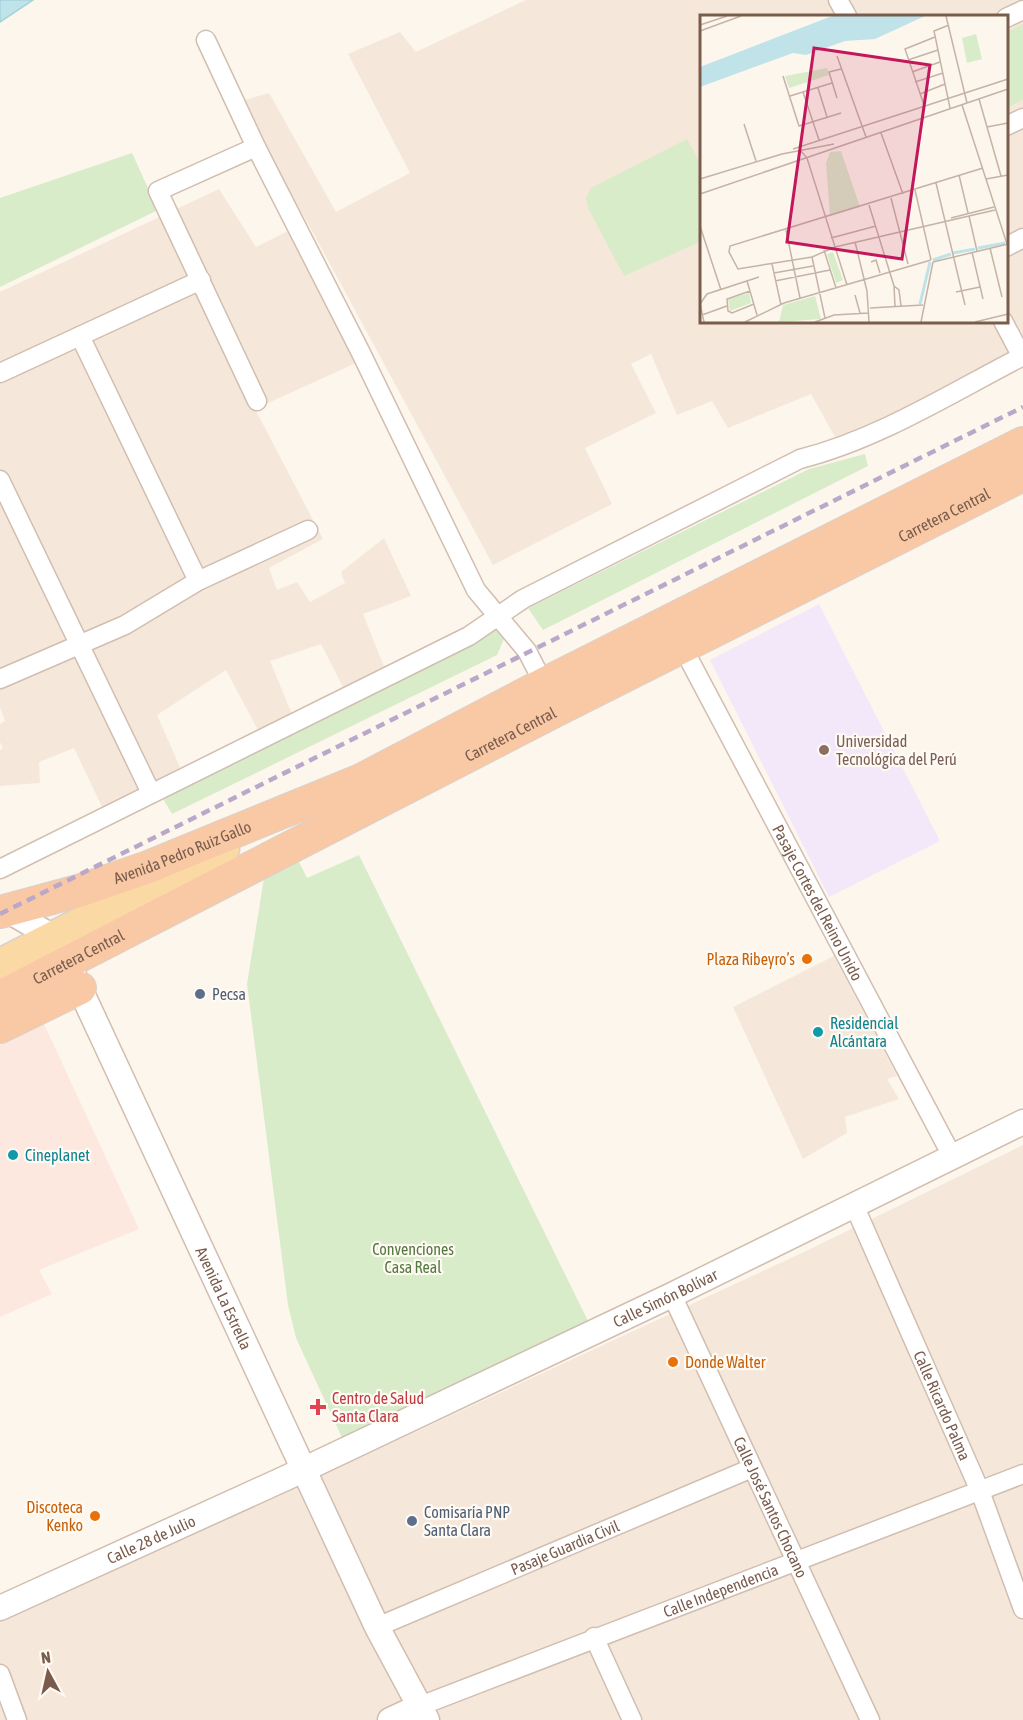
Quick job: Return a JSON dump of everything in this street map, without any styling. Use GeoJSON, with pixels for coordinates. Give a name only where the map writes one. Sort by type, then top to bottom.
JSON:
{"type":"FeatureCollection","features":[{"type":"Feature","properties":{"kind":"highway","name":"Carretera Central"},"geometry":{"type":"LineString","coordinates":[[361,780],[550,697],[683,648],[963,489],[1023,443]]}},
{"type":"Feature","properties":{"kind":"highway","name":"Carretera Central"},"geometry":{"type":"LineString","coordinates":[[0,997],[550,697],[963,489],[1023,476]]}},
{"type":"Feature","properties":{"kind":"highway","name":"Avenida Pedro Ruiz Gallo"},"geometry":{"type":"LineString","coordinates":[[3,911],[78,891],[148,867],[361,780]]}},
{"type":"Feature","properties":{"kind":"highway"},"geometry":{"type":"LineString","coordinates":[[0,1027],[67,962]]}},
{"type":"Feature","properties":{"kind":"main road","name":"Carretera Central"},"geometry":{"type":"LineString","coordinates":[[0,964],[67,962],[361,780]]}},
{"type":"Feature","properties":{"kind":"street"},"geometry":{"type":"LineString","coordinates":[[838,0],[846,15]]}},
{"type":"Feature","properties":{"kind":"street"},"geometry":{"type":"LineString","coordinates":[[1008,17],[1023,10]]}},
{"type":"Feature","properties":{"kind":"street"},"geometry":{"type":"LineString","coordinates":[[206,40],[256,147],[361,353],[476,590],[527,651],[550,697]]}},
{"type":"Feature","properties":{"kind":"street"},"geometry":{"type":"LineString","coordinates":[[1008,125],[1023,118]]}},
{"type":"Feature","properties":{"kind":"street"},"geometry":{"type":"LineString","coordinates":[[256,147],[158,190],[257,401]]}},
{"type":"Feature","properties":{"kind":"street"},"geometry":{"type":"LineString","coordinates":[[1008,246],[1023,238]]}},
{"type":"Feature","properties":{"kind":"street"},"geometry":{"type":"LineString","coordinates":[[0,373],[201,280]]}},
{"type":"Feature","properties":{"kind":"street"},"geometry":{"type":"LineString","coordinates":[[0,869],[469,636],[523,599],[617,549],[800,459],[834,451],[864,438],[1022,357],[1004,322]]}},
{"type":"Feature","properties":{"kind":"street"},"geometry":{"type":"LineString","coordinates":[[80,336],[198,581]]}},
{"type":"Feature","properties":{"kind":"street"},"geometry":{"type":"LineString","coordinates":[[0,480],[78,646],[151,792]]}},
{"type":"Feature","properties":{"kind":"street"},"geometry":{"type":"LineString","coordinates":[[0,680],[125,625],[198,581],[308,530]]}},
{"type":"Feature","properties":{"kind":"street","name":"Pasaje Cortes del Reino Unido"},"geometry":{"type":"LineString","coordinates":[[683,648],[952,1156]]}},
{"type":"Feature","properties":{"kind":"street"},"geometry":{"type":"LineString","coordinates":[[3,911],[67,962]]}},
{"type":"Feature","properties":{"kind":"street","name":"Avenida La Estrella"},"geometry":{"type":"LineString","coordinates":[[67,962],[376,1627],[423,1713]]}},
{"type":"Feature","properties":{"kind":"street","name":"Calle Simón Bolívar"},"geometry":{"type":"LineString","coordinates":[[303,1468],[672,1294],[1023,1122]]}},
{"type":"Feature","properties":{"kind":"street","name":"Calle Ricardo Palma"},"geometry":{"type":"LineString","coordinates":[[854,1205],[980,1491],[1023,1609]]}},
{"type":"Feature","properties":{"kind":"street","name":"Calle José Santos Chocano"},"geometry":{"type":"LineString","coordinates":[[672,1294],[870,1720]]}},
{"type":"Feature","properties":{"kind":"street","name":"Calle 28 de Julio"},"geometry":{"type":"LineString","coordinates":[[0,1608],[101,1564],[303,1468]]}},
{"type":"Feature","properties":{"kind":"street","name":"Pasaje Guardia Civil"},"geometry":{"type":"LineString","coordinates":[[376,1627],[752,1468]]}},
{"type":"Feature","properties":{"kind":"street","name":"Calle Independencia"},"geometry":{"type":"LineString","coordinates":[[423,1713],[594,1637],[1023,1474]]}},
{"type":"Feature","properties":{"kind":"street"},"geometry":{"type":"LineString","coordinates":[[594,1637],[632,1720]]}},
{"type":"Feature","properties":{"kind":"street"},"geometry":{"type":"LineString","coordinates":[[0,1674],[17,1720]]}},
{"type":"Feature","properties":{"kind":"street"},"geometry":{"type":"LineString","coordinates":[[390,1720],[423,1713]]}},
{"type":"Feature","properties":{"kind":"shaded area"},"geometry":{"type":"Polygon","coordinates":[[[526,0],[1023,0],[1023,347],[839,444],[811,394],[728,428],[712,401],[677,415],[651,354],[631,364],[656,413],[585,448],[612,504],[493,565],[311,229],[237,102],[269,93],[336,212],[410,173],[348,54],[400,32],[416,52],[526,0]]]}},
{"type":"Feature","properties":{"kind":"shaded area"},"geometry":{"type":"Polygon","coordinates":[[[219,189],[256,247],[288,231],[356,363],[255,409],[323,539],[269,568],[277,590],[297,582],[310,602],[345,583],[341,572],[384,538],[411,596],[363,614],[385,669],[346,693],[321,644],[270,661],[294,719],[260,734],[226,670],[157,715],[183,774],[103,809],[74,748],[39,762],[40,783],[0,786],[0,750],[3,748],[0,742],[0,724],[5,721],[0,707],[0,292],[219,189]]]}},
{"type":"Feature","properties":{"kind":"shaded area","name":"Universidad Tecnológica del Perú"},"geometry":{"type":"Polygon","coordinates":[[[819,604],[940,841],[829,897],[710,660],[819,604]]]}},
{"type":"Feature","properties":{"kind":"shaded area","name":"Residencial Alcántara"},"geometry":{"type":"Polygon","coordinates":[[[834,956],[897,1076],[887,1079],[899,1099],[845,1117],[847,1133],[803,1159],[733,1007],[834,956]]]}},
{"type":"Feature","properties":{"kind":"shaded area"},"geometry":{"type":"Polygon","coordinates":[[[44,1024],[139,1229],[39,1270],[52,1294],[0,1317],[0,1045],[44,1024]]]}},
{"type":"Feature","properties":{"kind":"shaded area"},"geometry":{"type":"Polygon","coordinates":[[[1023,1145],[1023,1720],[0,1720],[0,1620],[288,1491],[806,1251],[1023,1145]]]}},
{"type":"Feature","properties":{"kind":"green space"},"geometry":{"type":"Polygon","coordinates":[[[1023,24],[1023,100],[1008,108],[1008,32],[1023,24]]]}},
{"type":"Feature","properties":{"kind":"green space"},"geometry":{"type":"Polygon","coordinates":[[[687,139],[700,163],[700,242],[624,276],[588,208],[586,198],[591,188],[687,139]]]}},
{"type":"Feature","properties":{"kind":"green space"},"geometry":{"type":"Polygon","coordinates":[[[132,153],[158,210],[0,287],[0,198],[132,153]]]}},
{"type":"Feature","properties":{"kind":"green space"},"geometry":{"type":"Polygon","coordinates":[[[865,454],[868,466],[543,630],[528,608],[809,469],[865,454]]]}},
{"type":"Feature","properties":{"kind":"green space"},"geometry":{"type":"Polygon","coordinates":[[[498,625],[507,632],[497,655],[172,814],[162,797],[498,625]]]}},
{"type":"Feature","properties":{"kind":"green space","name":"Convenciones Casa Real"},"geometry":{"type":"Polygon","coordinates":[[[359,855],[589,1323],[558,1339],[548,1339],[473,1375],[470,1382],[344,1442],[296,1338],[288,1305],[247,984],[264,878],[298,860],[307,878],[359,855]]]}},
{"type":"Feature","properties":{"kind":"water"},"geometry":{"type":"Polygon","coordinates":[[[0,0],[33,0],[0,22],[0,0]]]}},
{"type":"Feature","properties":{"kind":"railway"},"geometry":{"type":"LineString","coordinates":[[0,914],[1023,407]]}},
{"type":"Feature","properties":{"kind":"place","name":"Universidad Tecnológica del Perú"},"geometry":{"type":"Point","coordinates":[824,750]}},
{"type":"Feature","properties":{"kind":"place","name":"Plaza Ribeyro’s"},"geometry":{"type":"Point","coordinates":[807,959]}},
{"type":"Feature","properties":{"kind":"place","name":"Pecsa"},"geometry":{"type":"Point","coordinates":[200,994]}},
{"type":"Feature","properties":{"kind":"place","name":"Residencial Alcántara"},"geometry":{"type":"Point","coordinates":[818,1032]}},
{"type":"Feature","properties":{"kind":"place","name":"Cineplanet"},"geometry":{"type":"Point","coordinates":[13,1155]}},
{"type":"Feature","properties":{"kind":"place","name":"Donde Walter"},"geometry":{"type":"Point","coordinates":[673,1362]}},
{"type":"Feature","properties":{"kind":"place","name":"Centro de Salud Santa Clara"},"geometry":{"type":"Point","coordinates":[318,1407]}},
{"type":"Feature","properties":{"kind":"place","name":"Discoteca Kenko"},"geometry":{"type":"Point","coordinates":[95,1516]}},
{"type":"Feature","properties":{"kind":"place","name":"Comisaría PNP Santa Clara"},"geometry":{"type":"Point","coordinates":[412,1521]}}]}
